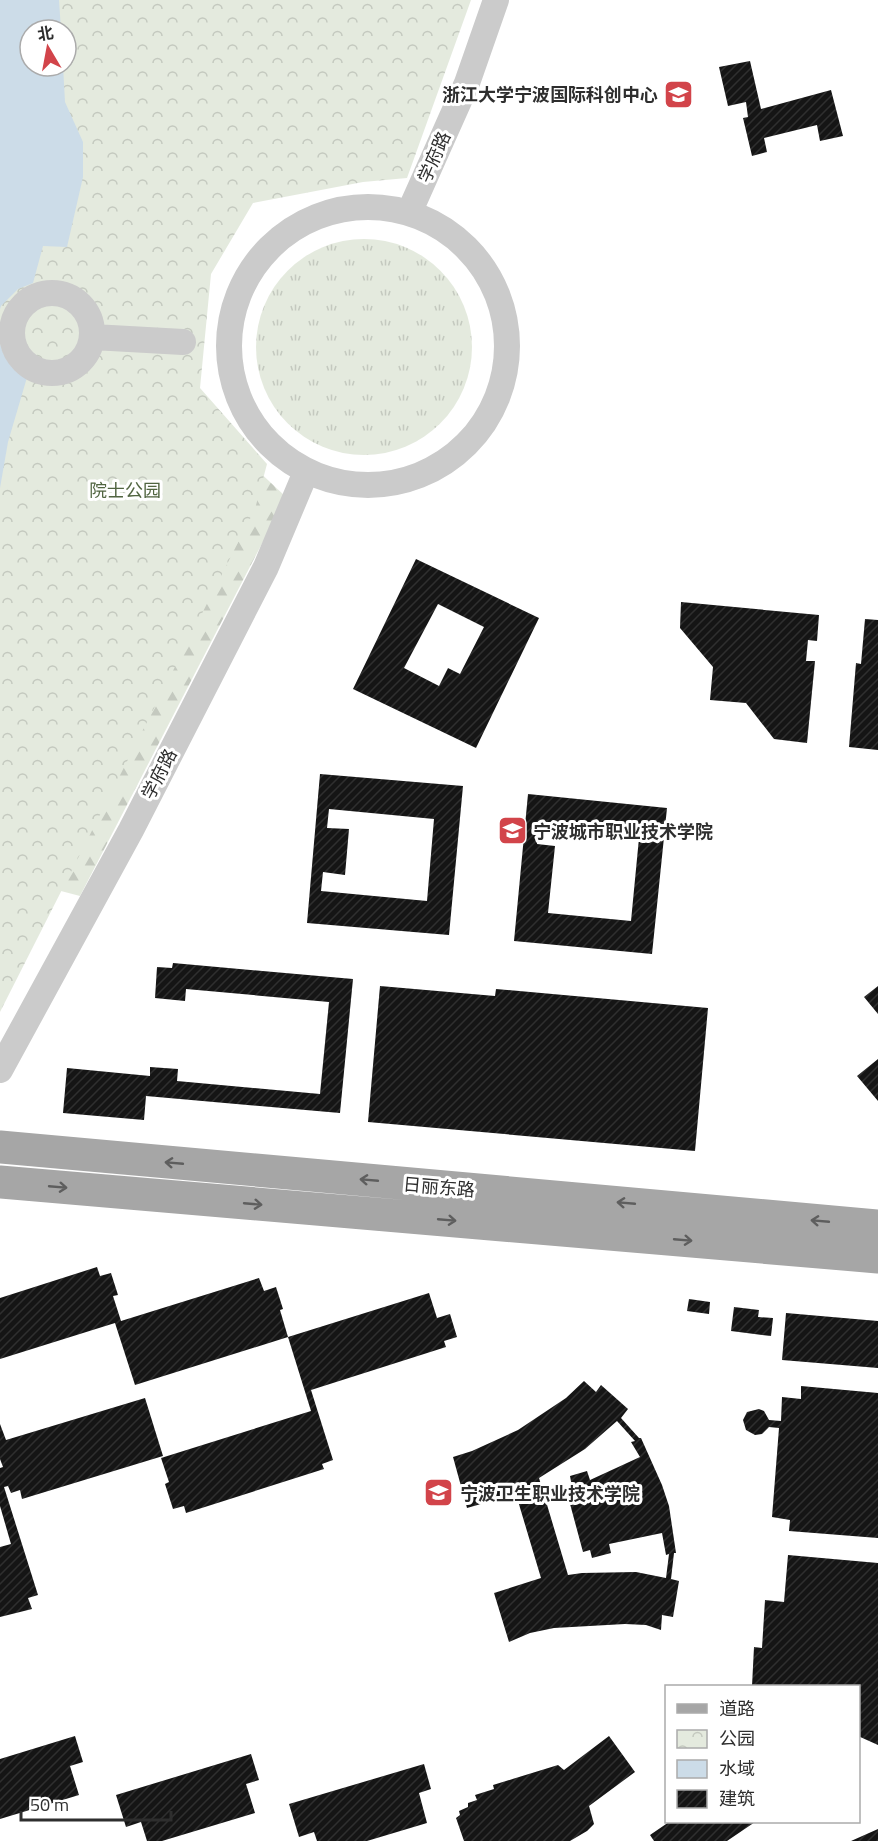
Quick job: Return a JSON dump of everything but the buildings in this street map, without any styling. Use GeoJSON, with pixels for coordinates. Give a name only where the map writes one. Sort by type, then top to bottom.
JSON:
{"type":"FeatureCollection","features":[{"type":"Feature","properties":{"kind":"main road","name":"日丽东路"},"geometry":{"type":"LineString","coordinates":[[0,1147],[878,1226]]}},
{"type":"Feature","properties":{"kind":"main road","name":"日丽东路"},"geometry":{"type":"LineString","coordinates":[[0,1182],[878,1257]]}},
{"type":"Feature","properties":{"kind":"street","name":"学府路"},"geometry":{"type":"LineString","coordinates":[[410,213],[467,83],[495,0]]}},
{"type":"Feature","properties":{"kind":"street"},"geometry":{"type":"LineString","coordinates":[[358,206],[410,213],[451,233],[483,266],[503,307],[508,353],[498,398],[474,437],[439,467],[396,483],[350,485],[306,472],[264,441],[236,397],[227,346],[237,294],[265,250],[307,220],[358,206]]}},
{"type":"Feature","properties":{"kind":"street"},"geometry":{"type":"LineString","coordinates":[[93,337],[183,342]]}},
{"type":"Feature","properties":{"kind":"street","name":"学府路"},"geometry":{"type":"LineString","coordinates":[[0,1070],[131,830],[266,567],[306,472]]}},
{"type":"Feature","properties":{"kind":"green space","name":"院士公园"},"geometry":{"type":"Polygon","coordinates":[[[0,0],[471,0],[407,178],[363,182],[253,203],[211,274],[200,388],[267,464],[255,509],[0,1012],[0,0]]]}},
{"type":"Feature","properties":{"kind":"green space"},"geometry":{"type":"Polygon","coordinates":[[[353,239],[375,239],[395,243],[415,251],[441,270],[460,296],[468,316],[472,347],[468,378],[460,398],[441,424],[415,443],[395,451],[375,455],[353,455],[333,451],[313,443],[295,431],[280,416],[268,398],[260,378],[256,358],[256,336],[260,316],[268,296],[280,278],[295,263],[313,251],[333,243],[353,239]]]}},
{"type":"Feature","properties":{"kind":"green space"},"geometry":{"type":"Polygon","coordinates":[[[190,407],[286,497],[80,896],[0,875],[0,717],[190,407]]]}},
{"type":"Feature","properties":{"kind":"water"},"geometry":{"type":"Polygon","coordinates":[[[0,0],[59,0],[60,18],[18,18],[18,78],[64,78],[65,102],[83,142],[83,177],[67,247],[43,246],[33,283],[18,289],[0,309],[0,0]]]}},
{"type":"Feature","properties":{"kind":"water"},"geometry":{"type":"Polygon","coordinates":[[[0,343],[10,363],[28,374],[8,442],[0,488],[0,343]]]}},
{"type":"Feature","properties":{"kind":"place","name":"浙江大学宁波国际科创中心"},"geometry":{"type":"Point","coordinates":[679,94]}},
{"type":"Feature","properties":{"kind":"place","name":"宁波城市职业技术学院"},"geometry":{"type":"Point","coordinates":[512,831]}},
{"type":"Feature","properties":{"kind":"place","name":"宁波卫生职业技术学院"},"geometry":{"type":"Point","coordinates":[439,1493]}}]}
